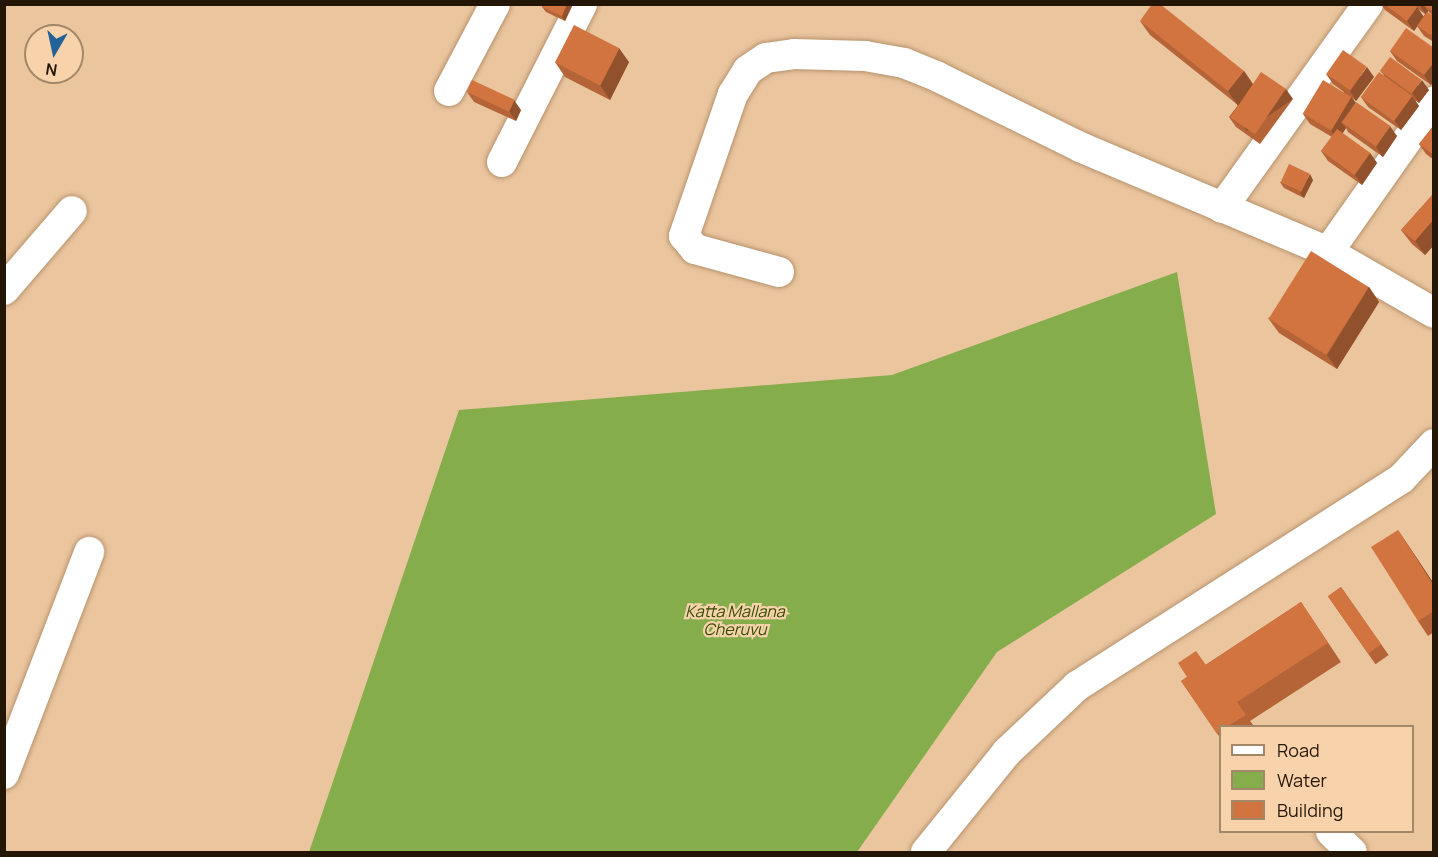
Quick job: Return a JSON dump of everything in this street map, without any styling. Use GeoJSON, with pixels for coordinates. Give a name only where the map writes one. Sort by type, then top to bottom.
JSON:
{"type":"FeatureCollection","features":[{"type":"Feature","properties":{"kind":"street"},"geometry":{"type":"LineString","coordinates":[[449,91],[495,4]]}},
{"type":"Feature","properties":{"kind":"street"},"geometry":{"type":"LineString","coordinates":[[502,162],[582,4]]}},
{"type":"Feature","properties":{"kind":"street"},"geometry":{"type":"LineString","coordinates":[[1222,208],[1368,4]]}},
{"type":"Feature","properties":{"kind":"street"},"geometry":{"type":"LineString","coordinates":[[779,272],[695,249],[684,236],[733,94],[748,69],[766,57],[794,54],[865,56],[904,63],[1080,147],[1328,252],[1434,313]]}},
{"type":"Feature","properties":{"kind":"street"},"geometry":{"type":"LineString","coordinates":[[1328,252],[1434,102]]}},
{"type":"Feature","properties":{"kind":"street"},"geometry":{"type":"LineString","coordinates":[[4,290],[72,211]]}},
{"type":"Feature","properties":{"kind":"street"},"geometry":{"type":"LineString","coordinates":[[926,852],[1007,752],[1077,686],[1401,479],[1434,444]]}},
{"type":"Feature","properties":{"kind":"street"},"geometry":{"type":"LineString","coordinates":[[4,774],[89,552]]}},
{"type":"Feature","properties":{"kind":"street"},"geometry":{"type":"LineString","coordinates":[[1333,833],[1352,852]]}},
{"type":"Feature","properties":{"kind":"water","name":"Katta Mallana Cheruvu"},"geometry":{"type":"Polygon","coordinates":[[[1177,272],[1216,514],[997,652],[857,852],[309,852],[459,410],[892,375],[1177,272]]]}},
{"type":"Feature","properties":{"kind":"building"},"geometry":{"type":"Polygon","coordinates":[[[543,4],[567,4],[562,16],[542,7],[543,4]]]}},
{"type":"Feature","properties":{"kind":"building"},"geometry":{"type":"Polygon","coordinates":[[[1152,4],[1160,4],[1244,71],[1228,91],[1140,21],[1152,4]]]}},
{"type":"Feature","properties":{"kind":"building"},"geometry":{"type":"Polygon","coordinates":[[[1384,4],[1413,4],[1417,7],[1407,21],[1384,4]]]}},
{"type":"Feature","properties":{"kind":"building"},"geometry":{"type":"Polygon","coordinates":[[[1423,4],[1434,4],[1434,12],[1423,5],[1423,4]]]}},
{"type":"Feature","properties":{"kind":"building"},"geometry":{"type":"Polygon","coordinates":[[[1427,12],[1434,17],[1434,37],[1417,26],[1427,12]]]}},
{"type":"Feature","properties":{"kind":"building"},"geometry":{"type":"Polygon","coordinates":[[[574,25],[619,48],[600,86],[555,62],[574,25]]]}},
{"type":"Feature","properties":{"kind":"building"},"geometry":{"type":"Polygon","coordinates":[[[1406,28],[1434,48],[1434,62],[1424,75],[1390,51],[1406,28]]]}},
{"type":"Feature","properties":{"kind":"building"},"geometry":{"type":"Polygon","coordinates":[[[1343,50],[1367,67],[1350,90],[1326,74],[1343,50]]]}},
{"type":"Feature","properties":{"kind":"building"},"geometry":{"type":"Polygon","coordinates":[[[1390,57],[1422,80],[1412,94],[1380,71],[1390,57]]]}},
{"type":"Feature","properties":{"kind":"building"},"geometry":{"type":"Polygon","coordinates":[[[1261,72],[1286,89],[1255,134],[1230,118],[1261,72]]]}},
{"type":"Feature","properties":{"kind":"building"},"geometry":{"type":"Polygon","coordinates":[[[1379,72],[1412,96],[1394,121],[1361,97],[1379,72]]]}},
{"type":"Feature","properties":{"kind":"building"},"geometry":{"type":"Polygon","coordinates":[[[472,80],[515,100],[509,112],[467,92],[472,80]]]}},
{"type":"Feature","properties":{"kind":"building"},"geometry":{"type":"Polygon","coordinates":[[[1323,80],[1351,97],[1331,130],[1303,113],[1323,80]]]}},
{"type":"Feature","properties":{"kind":"building"},"geometry":{"type":"Polygon","coordinates":[[[1356,102],[1390,126],[1376,147],[1342,122],[1356,102]]]}},
{"type":"Feature","properties":{"kind":"building"},"geometry":{"type":"Polygon","coordinates":[[[1434,125],[1434,155],[1419,144],[1434,125]]]}},
{"type":"Feature","properties":{"kind":"building"},"geometry":{"type":"Polygon","coordinates":[[[1337,129],[1370,153],[1354,175],[1321,151],[1337,129]]]}},
{"type":"Feature","properties":{"kind":"building"},"geometry":{"type":"Polygon","coordinates":[[[1289,164],[1310,174],[1301,192],[1281,182],[1289,164]]]}},
{"type":"Feature","properties":{"kind":"building"},"geometry":{"type":"Polygon","coordinates":[[[1434,193],[1434,219],[1415,241],[1401,230],[1434,193]]]}},
{"type":"Feature","properties":{"kind":"building"},"geometry":{"type":"Polygon","coordinates":[[[1311,251],[1369,287],[1326,355],[1269,319],[1311,251]]]}},
{"type":"Feature","properties":{"kind":"building"},"geometry":{"type":"Polygon","coordinates":[[[1398,530],[1434,586],[1434,611],[1418,621],[1371,547],[1398,530]]]}},
{"type":"Feature","properties":{"kind":"building"},"geometry":{"type":"Polygon","coordinates":[[[1341,587],[1381,644],[1368,654],[1328,596],[1341,587]]]}},
{"type":"Feature","properties":{"kind":"building"},"geometry":{"type":"Polygon","coordinates":[[[1301,602],[1328,643],[1237,702],[1246,715],[1230,725],[1219,725],[1217,734],[1181,681],[1187,677],[1178,663],[1196,651],[1206,665],[1301,602]]]}}]}
